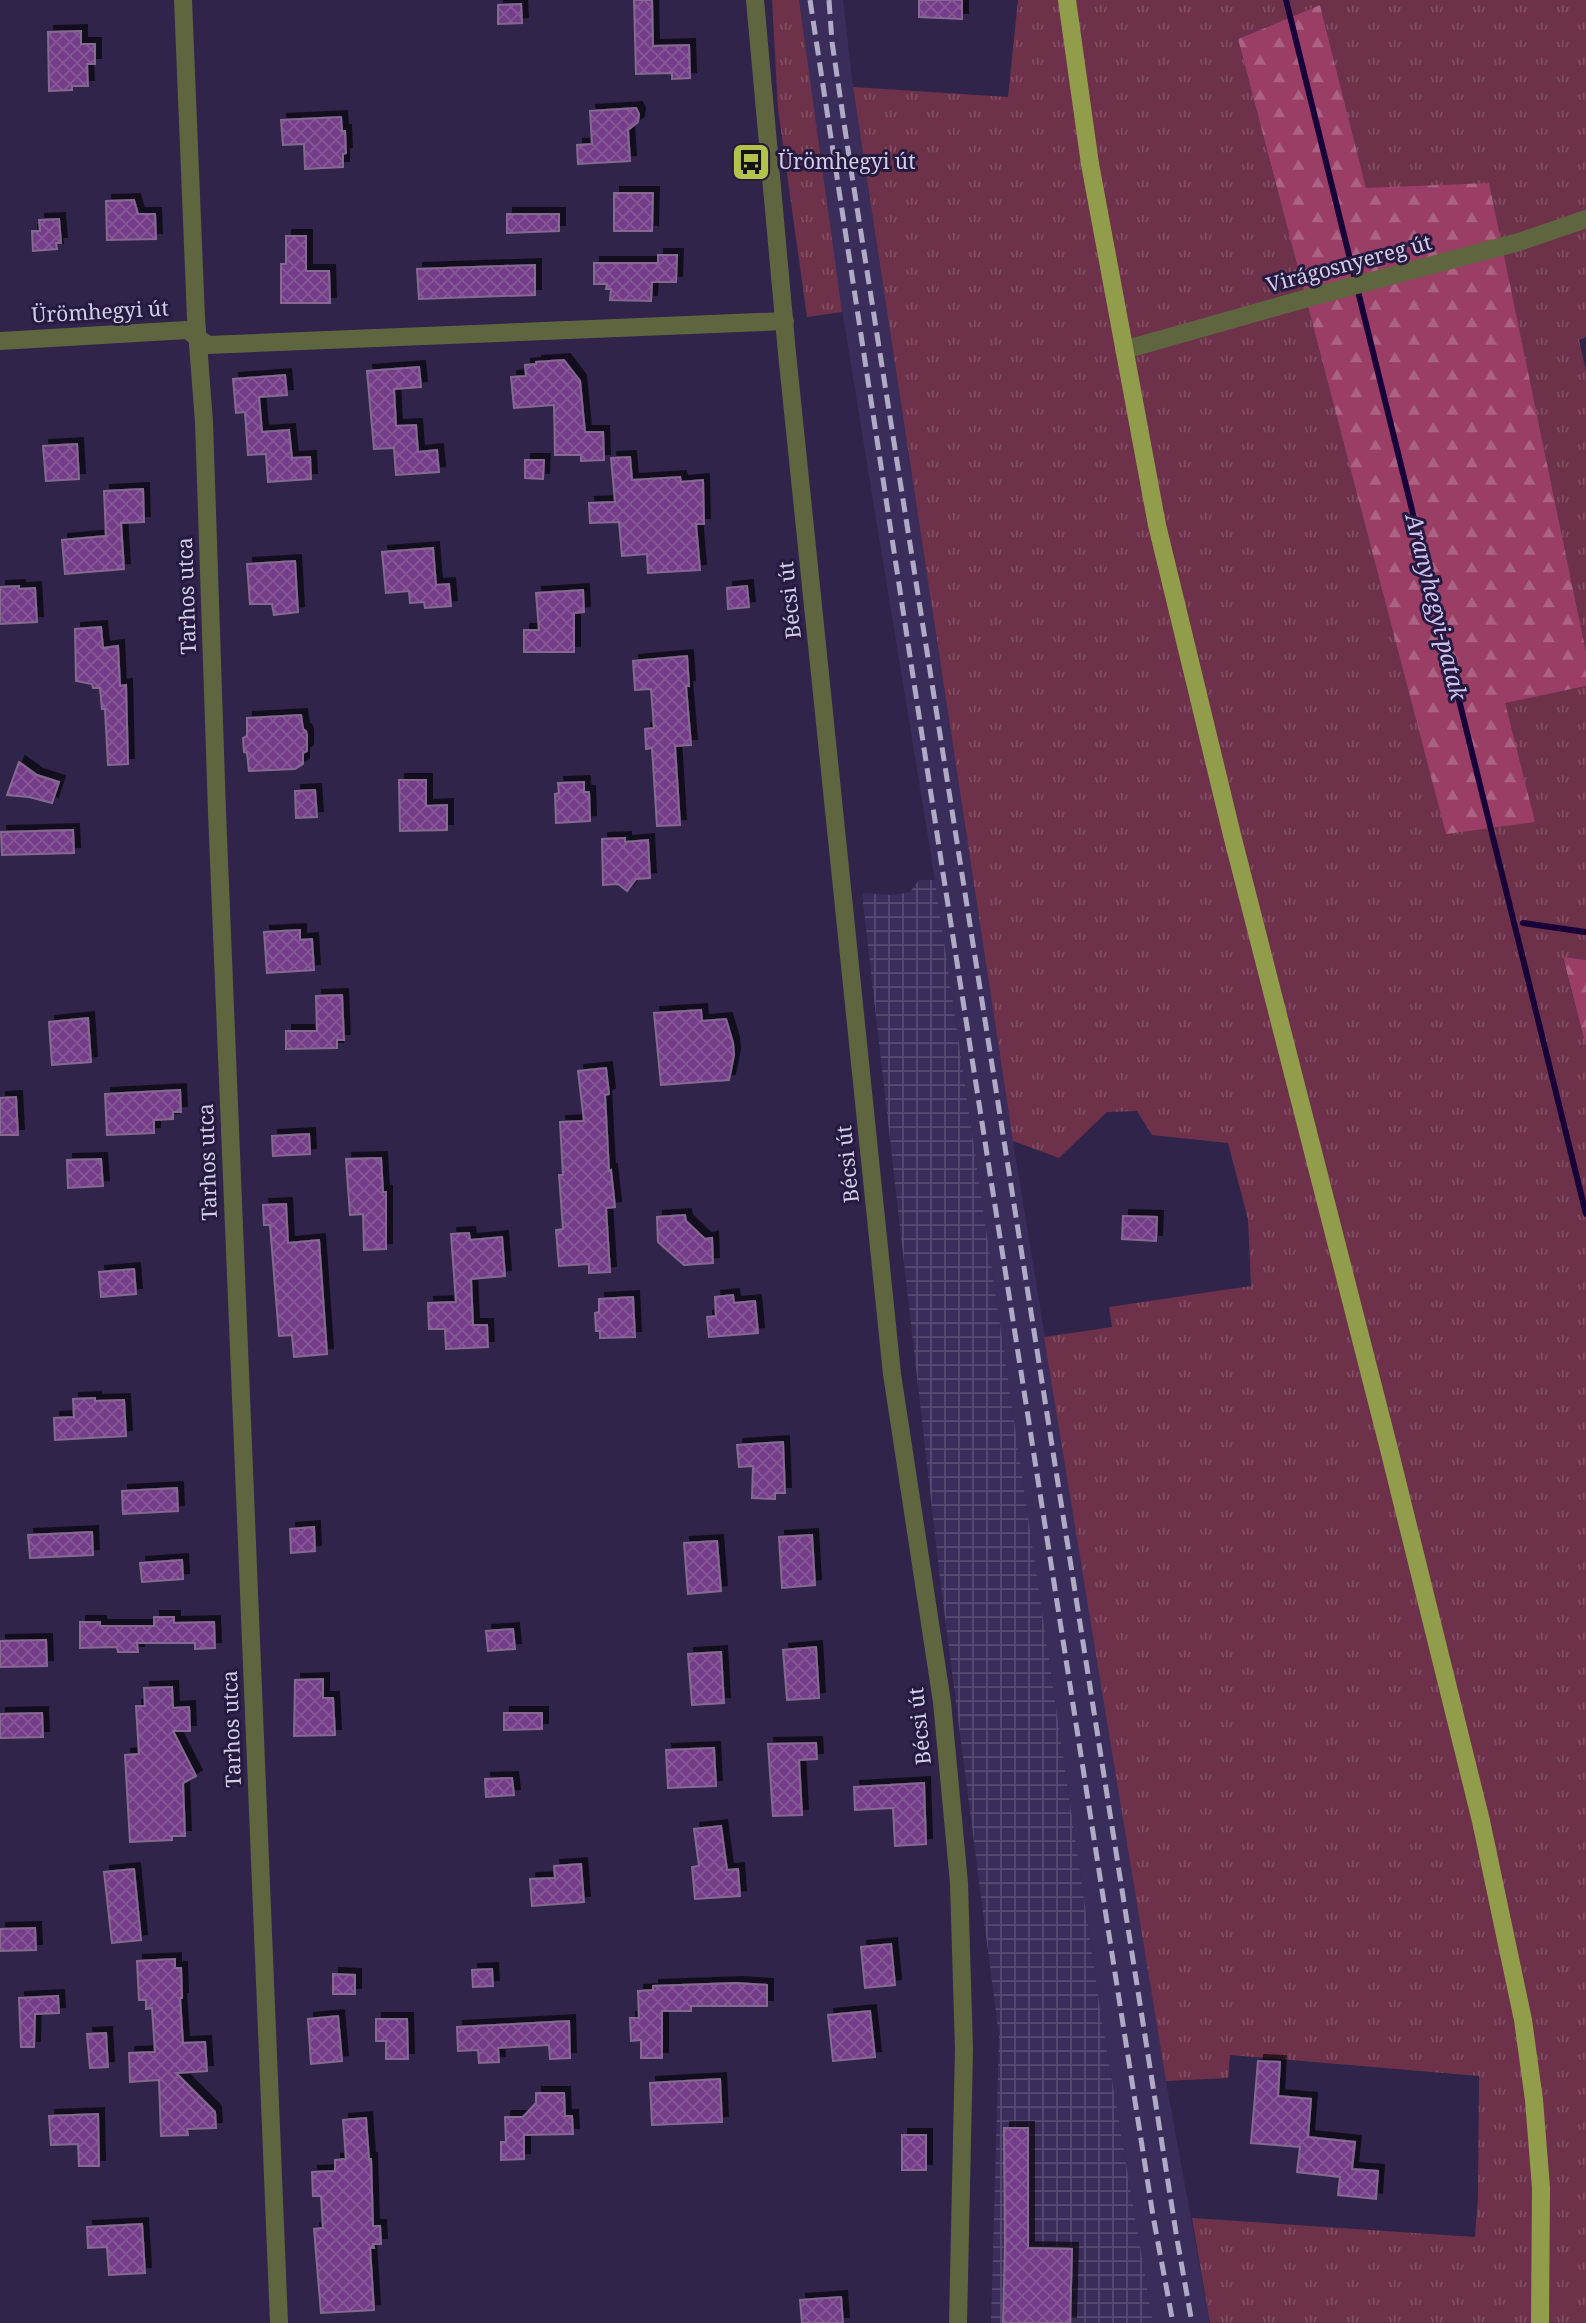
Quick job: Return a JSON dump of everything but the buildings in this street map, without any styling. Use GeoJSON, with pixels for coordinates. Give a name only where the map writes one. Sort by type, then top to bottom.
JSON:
{"type":"FeatureCollection","features":[{"type":"Feature","properties":{"kind":"main road"},"geometry":{"type":"LineString","coordinates":[[1067,0],[1090,164],[1157,525],[1232,835],[1385,1431],[1481,1821],[1523,2020],[1534,2100],[1541,2188],[1539,2323]]}},
{"type":"Feature","properties":{"kind":"street","name":"Tarhos utca"},"geometry":{"type":"LineString","coordinates":[[183,0],[197,337],[204,422],[219,866],[279,2323]]}},
{"type":"Feature","properties":{"kind":"street","name":"Bécsi út"},"geometry":{"type":"LineString","coordinates":[[755,0],[892,1374],[942,1702],[960,1883],[964,2049],[958,2323]]}},
{"type":"Feature","properties":{"kind":"street","name":"Virágosnyereg út"},"geometry":{"type":"LineString","coordinates":[[1124,350],[1315,296],[1519,243],[1586,219]]}},
{"type":"Feature","properties":{"kind":"street","name":"Ürömhegyi út"},"geometry":{"type":"LineString","coordinates":[[0,341],[187,330],[208,345],[785,321]]}},
{"type":"Feature","properties":{"kind":"shaded area"},"geometry":{"type":"Polygon","coordinates":[[[799,0],[843,0],[853,87],[1013,1141],[1166,2081],[1210,2323],[1153,2323],[1101,2015],[935,880],[835,267],[799,0]]]}},
{"type":"Feature","properties":{"kind":"shaded area"},"geometry":{"type":"Polygon","coordinates":[[[919,880],[935,880],[1101,2015],[1153,2323],[991,2323],[999,2036],[940,1579],[862,893],[893,895],[910,892],[919,880]]]}},
{"type":"Feature","properties":{"kind":"green space"},"geometry":{"type":"Polygon","coordinates":[[[772,0],[799,0],[842,312],[807,317],[778,109],[772,0]]]}},
{"type":"Feature","properties":{"kind":"green space"},"geometry":{"type":"Polygon","coordinates":[[[1018,0],[1586,0],[1586,337],[1579,340],[1586,371],[1586,652],[1489,184],[1366,189],[1320,5],[1238,39],[1446,833],[1505,702],[1586,686],[1586,960],[1563,958],[1586,1047],[1586,2323],[1210,2323],[1192,2218],[1475,2237],[1479,2076],[1230,2055],[1228,2078],[1166,2081],[1044,1337],[1112,1327],[1109,1307],[1251,1286],[1248,1219],[1228,1143],[1152,1135],[1137,1111],[1107,1112],[1059,1158],[1013,1141],[853,87],[1008,97],[1018,0]]]}},
{"type":"Feature","properties":{"kind":"green space"},"geometry":{"type":"Polygon","coordinates":[[[1320,5],[1366,188],[1489,183],[1586,652],[1586,686],[1505,703],[1535,822],[1446,834],[1238,39],[1320,5]]]}},
{"type":"Feature","properties":{"kind":"green space"},"geometry":{"type":"Polygon","coordinates":[[[1563,957],[1586,960],[1586,1047],[1563,957]]]}},
{"type":"Feature","properties":{"kind":"waterway","name":"Aranyhegyi-patak"},"geometry":{"type":"LineString","coordinates":[[1286,0],[1586,1214]]}},
{"type":"Feature","properties":{"kind":"waterway"},"geometry":{"type":"LineString","coordinates":[[1523,923],[1585,932]]}},
{"type":"Feature","properties":{"kind":"railway"},"geometry":{"type":"LineString","coordinates":[[810,0],[943,873],[1153,2216],[1173,2323]]}},
{"type":"Feature","properties":{"kind":"railway"},"geometry":{"type":"LineString","coordinates":[[829,0],[832,42],[850,163],[1192,2323]]}},
{"type":"Feature","properties":{"kind":"place","name":"Ürömhegyi út"},"geometry":{"type":"Point","coordinates":[751,162]}}]}
